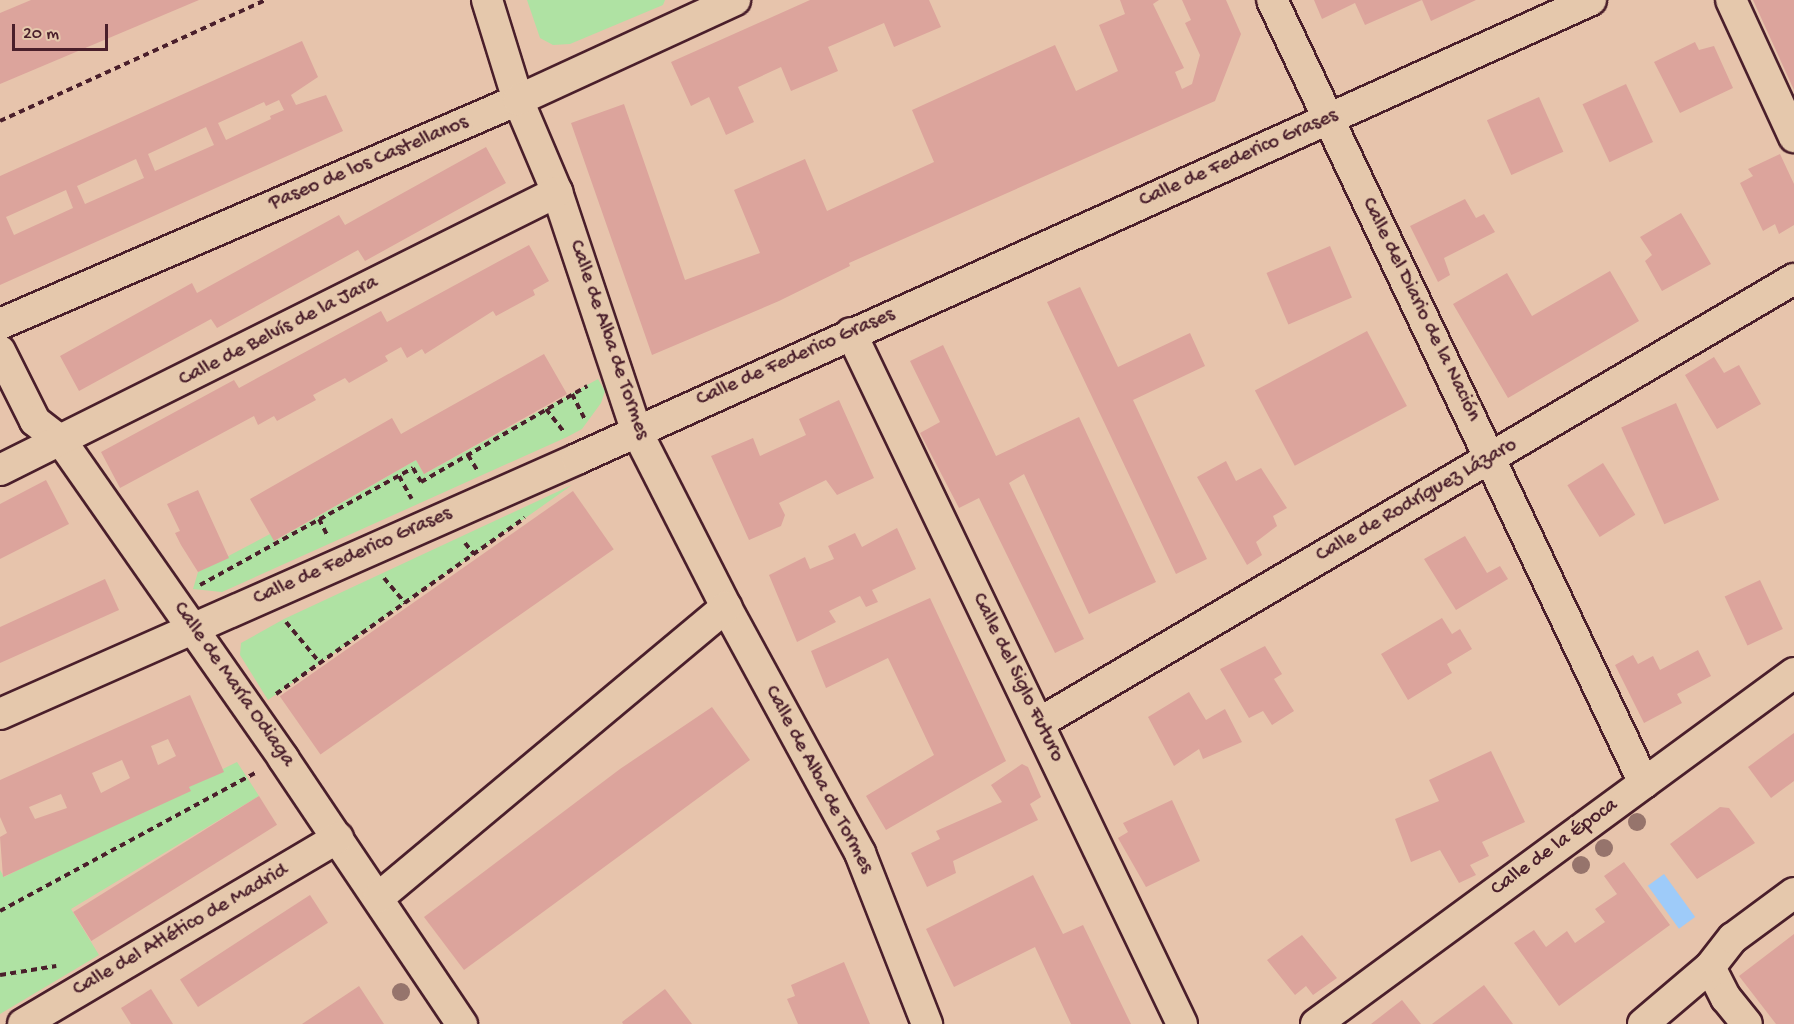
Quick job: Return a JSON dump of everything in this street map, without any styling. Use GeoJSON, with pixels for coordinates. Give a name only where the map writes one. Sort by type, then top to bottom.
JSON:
{"type":"FeatureCollection","features":[{"type":"Feature","properties":{"kind":"street","name":"Calle de Alba de Tormes"},"geometry":{"type":"LineString","coordinates":[[487,0],[518,100],[557,192],[636,430],[726,607],[860,853],[927,1024]]}},
{"type":"Feature","properties":{"kind":"street","name":"Paseo de los Castellanos"},"geometry":{"type":"LineString","coordinates":[[0,324],[518,100],[699,7],[735,0]]}},
{"type":"Feature","properties":{"kind":"street","name":"Calle del Diario de la Nación"},"geometry":{"type":"LineString","coordinates":[[1272,0],[1492,457],[1644,783]]}},
{"type":"Feature","properties":{"kind":"street","name":"Calle de Federico Grases"},"geometry":{"type":"LineString","coordinates":[[0,714],[1591,0]]}},
{"type":"Feature","properties":{"kind":"street"},"geometry":{"type":"LineString","coordinates":[[1731,0],[1794,137]]}},
{"type":"Feature","properties":{"kind":"street","name":"Calle de Belvís de la Jara"},"geometry":{"type":"LineString","coordinates":[[0,470],[62,442],[557,192]]}},
{"type":"Feature","properties":{"kind":"street","name":"Calle de Rodríguez Lázaro"},"geometry":{"type":"LineString","coordinates":[[1039,723],[1794,279]]}},
{"type":"Feature","properties":{"kind":"street","name":"Calle del Siglo Futuro"},"geometry":{"type":"LineString","coordinates":[[851,333],[1182,1024]]}},
{"type":"Feature","properties":{"kind":"street","name":"Calle de María Odiaga"},"geometry":{"type":"LineString","coordinates":[[0,351],[35,421],[62,442],[338,838],[462,1024]]}},
{"type":"Feature","properties":{"kind":"street"},"geometry":{"type":"LineString","coordinates":[[378,898],[726,607]]}},
{"type":"Feature","properties":{"kind":"street","name":"Calle de la Época"},"geometry":{"type":"LineString","coordinates":[[1316,1024],[1794,673]]}},
{"type":"Feature","properties":{"kind":"street","name":"Calle del Atlético de Madrid"},"geometry":{"type":"LineString","coordinates":[[23,1024],[338,838]]}},
{"type":"Feature","properties":{"kind":"street"},"geometry":{"type":"LineString","coordinates":[[1643,1024],[1710,967],[1733,938],[1794,892]]}},
{"type":"Feature","properties":{"kind":"street"},"geometry":{"type":"LineString","coordinates":[[1710,967],[1726,998],[1747,1024]]}},
{"type":"Feature","properties":{"kind":"path"},"geometry":{"type":"LineString","coordinates":[[0,121],[267,0]]}},
{"type":"Feature","properties":{"kind":"path"},"geometry":{"type":"LineString","coordinates":[[193,589],[413,468],[421,482],[590,384]]}},
{"type":"Feature","properties":{"kind":"path"},"geometry":{"type":"LineString","coordinates":[[572,394],[586,424]]}},
{"type":"Feature","properties":{"kind":"path"},"geometry":{"type":"LineString","coordinates":[[546,409],[567,437]]}},
{"type":"Feature","properties":{"kind":"path"},"geometry":{"type":"LineString","coordinates":[[468,454],[481,476]]}},
{"type":"Feature","properties":{"kind":"path"},"geometry":{"type":"LineString","coordinates":[[399,476],[415,505]]}},
{"type":"Feature","properties":{"kind":"path"},"geometry":{"type":"LineString","coordinates":[[268,700],[534,512]]}},
{"type":"Feature","properties":{"kind":"path"},"geometry":{"type":"LineString","coordinates":[[320,519],[332,543]]}},
{"type":"Feature","properties":{"kind":"path"},"geometry":{"type":"LineString","coordinates":[[461,537],[474,554]]}},
{"type":"Feature","properties":{"kind":"path"},"geometry":{"type":"LineString","coordinates":[[381,574],[405,603]]}},
{"type":"Feature","properties":{"kind":"path"},"geometry":{"type":"LineString","coordinates":[[284,619],[320,663]]}},
{"type":"Feature","properties":{"kind":"path"},"geometry":{"type":"LineString","coordinates":[[0,911],[258,772]]}},
{"type":"Feature","properties":{"kind":"path"},"geometry":{"type":"LineString","coordinates":[[0,975],[68,964]]}},
{"type":"Feature","properties":{"kind":"green space"},"geometry":{"type":"Polygon","coordinates":[[[527,0],[665,0],[663,5],[570,44],[553,45],[540,38],[527,0]]]}},
{"type":"Feature","properties":{"kind":"green space"},"geometry":{"type":"Polygon","coordinates":[[[598,379],[605,391],[601,403],[582,429],[567,437],[222,592],[193,589],[198,572],[270,534],[275,541],[416,460],[424,474],[598,379]]]}},
{"type":"Feature","properties":{"kind":"green space"},"geometry":{"type":"Polygon","coordinates":[[[572,485],[268,700],[240,655],[241,643],[284,619],[572,485]]]}},
{"type":"Feature","properties":{"kind":"green space"},"geometry":{"type":"Polygon","coordinates":[[[237,762],[259,796],[71,909],[99,955],[0,1014],[0,870],[4,877],[237,762]]]}},
{"type":"Feature","properties":{"kind":"water"},"geometry":{"type":"Polygon","coordinates":[[[1664,874],[1695,917],[1679,929],[1648,886],[1664,874]]]}},
{"type":"Feature","properties":{"kind":"building"},"geometry":{"type":"Polygon","coordinates":[[[31,0],[199,0],[0,84],[0,13],[31,0]]]}},
{"type":"Feature","properties":{"kind":"building"},"geometry":{"type":"Polygon","coordinates":[[[810,0],[929,0],[941,27],[894,47],[884,23],[828,47],[838,71],[791,91],[781,67],[738,87],[754,122],[726,135],[709,97],[691,106],[671,62],[810,0]]]}},
{"type":"Feature","properties":{"kind":"building"},"geometry":{"type":"Polygon","coordinates":[[[1120,0],[1159,0],[1153,4],[1184,68],[1175,72],[1182,89],[1192,84],[1200,55],[1185,23],[1191,20],[1182,0],[1226,0],[1241,34],[1215,101],[849,263],[850,266],[779,301],[652,355],[571,123],[624,104],[685,280],[760,253],[734,190],[805,159],[827,211],[934,162],[912,110],[1055,45],[1076,91],[1118,71],[1099,25],[1125,14],[1120,0]]]}},
{"type":"Feature","properties":{"kind":"building"},"geometry":{"type":"Polygon","coordinates":[[[1314,0],[1422,0],[1365,25],[1355,3],[1322,19],[1314,0]]]}},
{"type":"Feature","properties":{"kind":"building"},"geometry":{"type":"Polygon","coordinates":[[[1422,0],[1476,0],[1431,21],[1422,0]]]}},
{"type":"Feature","properties":{"kind":"building"},"geometry":{"type":"Polygon","coordinates":[[[1753,0],[1794,0],[1794,90],[1753,0]]]}},
{"type":"Feature","properties":{"kind":"building"},"geometry":{"type":"Polygon","coordinates":[[[302,41],[318,77],[291,95],[296,105],[326,95],[343,131],[0,285],[0,176],[302,41]],[[279,100],[266,106],[264,102],[218,123],[226,140],[271,119],[270,116],[284,110],[279,100]],[[206,127],[148,154],[155,171],[214,145],[206,127]],[[136,159],[77,186],[85,204],[144,178],[136,159]],[[66,190],[6,217],[14,235],[73,208],[66,190]]]}},
{"type":"Feature","properties":{"kind":"building"},"geometry":{"type":"Polygon","coordinates":[[[1695,42],[1699,50],[1714,46],[1733,88],[1680,113],[1654,62],[1695,42]]]}},
{"type":"Feature","properties":{"kind":"building"},"geometry":{"type":"Polygon","coordinates":[[[1626,84],[1653,142],[1610,162],[1582,104],[1626,84]]]}},
{"type":"Feature","properties":{"kind":"building"},"geometry":{"type":"Polygon","coordinates":[[[1539,97],[1563,152],[1511,175],[1487,120],[1539,97]]]}},
{"type":"Feature","properties":{"kind":"building"},"geometry":{"type":"Polygon","coordinates":[[[486,147],[506,183],[365,261],[358,250],[217,328],[211,319],[79,391],[60,356],[192,283],[197,293],[339,215],[345,225],[486,147]]]}},
{"type":"Feature","properties":{"kind":"building"},"geometry":{"type":"Polygon","coordinates":[[[1780,154],[1794,184],[1794,225],[1779,234],[1775,224],[1763,231],[1740,183],[1753,176],[1748,169],[1780,154]]]}},
{"type":"Feature","properties":{"kind":"building"},"geometry":{"type":"Polygon","coordinates":[[[1465,199],[1476,218],[1484,214],[1495,232],[1444,258],[1450,275],[1438,282],[1410,226],[1465,199]]]}},
{"type":"Feature","properties":{"kind":"building"},"geometry":{"type":"Polygon","coordinates":[[[1681,213],[1711,264],[1662,291],[1645,261],[1652,255],[1640,237],[1681,213]]]}},
{"type":"Feature","properties":{"kind":"building"},"geometry":{"type":"Polygon","coordinates":[[[529,245],[549,281],[533,290],[535,295],[496,316],[493,311],[425,354],[422,349],[407,358],[401,347],[385,356],[388,361],[349,383],[345,378],[313,395],[316,400],[277,421],[274,416],[258,425],[254,416],[120,488],[101,452],[234,380],[239,388],[381,311],[387,322],[529,245]]]}},
{"type":"Feature","properties":{"kind":"building"},"geometry":{"type":"Polygon","coordinates":[[[1330,246],[1352,298],[1288,325],[1266,273],[1330,246]]]}},
{"type":"Feature","properties":{"kind":"building"},"geometry":{"type":"Polygon","coordinates":[[[1610,271],[1639,321],[1508,398],[1453,304],[1507,273],[1532,316],[1610,271]]]}},
{"type":"Feature","properties":{"kind":"building"},"geometry":{"type":"Polygon","coordinates":[[[1080,287],[1118,367],[1190,333],[1205,366],[1133,400],[1207,559],[1176,574],[1047,302],[1080,287]]]}},
{"type":"Feature","properties":{"kind":"building"},"geometry":{"type":"Polygon","coordinates":[[[1367,331],[1407,406],[1295,466],[1255,391],[1367,331]]]}},
{"type":"Feature","properties":{"kind":"building"},"geometry":{"type":"Polygon","coordinates":[[[943,345],[996,456],[1079,417],[1156,582],[1089,614],[1024,474],[1009,483],[1084,639],[1055,653],[979,498],[959,508],[920,433],[940,422],[910,361],[943,345]]]}},
{"type":"Feature","properties":{"kind":"building"},"geometry":{"type":"Polygon","coordinates":[[[544,354],[567,394],[424,474],[416,460],[274,541],[250,499],[392,418],[401,434],[544,354]]]}},
{"type":"Feature","properties":{"kind":"building"},"geometry":{"type":"Polygon","coordinates":[[[1714,357],[1724,373],[1739,365],[1761,404],[1717,429],[1685,375],[1714,357]]]}},
{"type":"Feature","properties":{"kind":"building"},"geometry":{"type":"Polygon","coordinates":[[[839,400],[874,478],[837,495],[826,480],[779,503],[785,515],[781,526],[749,540],[711,456],[753,438],[760,456],[806,435],[799,419],[839,400]]]}},
{"type":"Feature","properties":{"kind":"building"},"geometry":{"type":"Polygon","coordinates":[[[1676,403],[1719,500],[1664,524],[1621,427],[1676,403]]]}},
{"type":"Feature","properties":{"kind":"building"},"geometry":{"type":"Polygon","coordinates":[[[1226,461],[1236,481],[1261,468],[1287,508],[1273,516],[1277,526],[1256,542],[1262,555],[1247,565],[1197,477],[1226,461]]]}},
{"type":"Feature","properties":{"kind":"building"},"geometry":{"type":"Polygon","coordinates":[[[1603,463],[1635,515],[1600,537],[1567,485],[1603,463]]]}},
{"type":"Feature","properties":{"kind":"building"},"geometry":{"type":"Polygon","coordinates":[[[46,480],[69,524],[0,559],[0,504],[46,480]]]}},
{"type":"Feature","properties":{"kind":"building"},"geometry":{"type":"Polygon","coordinates":[[[198,490],[229,558],[198,572],[175,533],[180,531],[167,504],[198,490]]]}},
{"type":"Feature","properties":{"kind":"building"},"geometry":{"type":"Polygon","coordinates":[[[573,491],[614,549],[320,755],[280,696],[573,491]]]}},
{"type":"Feature","properties":{"kind":"building"},"geometry":{"type":"Polygon","coordinates":[[[897,528],[916,569],[872,590],[878,602],[866,607],[860,596],[829,611],[836,622],[797,642],[769,575],[805,557],[810,569],[834,559],[828,546],[855,533],[862,547],[897,528]]]}},
{"type":"Feature","properties":{"kind":"building"},"geometry":{"type":"Polygon","coordinates":[[[1465,536],[1487,573],[1500,566],[1508,579],[1456,610],[1424,559],[1465,536]]]}},
{"type":"Feature","properties":{"kind":"building"},"geometry":{"type":"Polygon","coordinates":[[[105,579],[119,610],[0,663],[0,627],[105,579]]]}},
{"type":"Feature","properties":{"kind":"building"},"geometry":{"type":"Polygon","coordinates":[[[1760,580],[1783,629],[1747,645],[1725,596],[1760,580]]]}},
{"type":"Feature","properties":{"kind":"building"},"geometry":{"type":"Polygon","coordinates":[[[930,598],[1006,761],[886,830],[866,796],[934,755],[888,658],[826,688],[811,651],[930,598]]]}},
{"type":"Feature","properties":{"kind":"building"},"geometry":{"type":"Polygon","coordinates":[[[1442,618],[1452,634],[1460,629],[1472,649],[1447,664],[1452,673],[1408,700],[1381,654],[1442,618]]]}},
{"type":"Feature","properties":{"kind":"building"},"geometry":{"type":"Polygon","coordinates":[[[1265,646],[1282,674],[1274,679],[1294,711],[1272,725],[1263,711],[1249,718],[1220,669],[1265,646]]]}},
{"type":"Feature","properties":{"kind":"building"},"geometry":{"type":"Polygon","coordinates":[[[1698,650],[1711,676],[1677,694],[1682,703],[1644,723],[1615,665],[1633,655],[1638,664],[1653,656],[1660,670],[1698,650]]]}},
{"type":"Feature","properties":{"kind":"building"},"geometry":{"type":"Polygon","coordinates":[[[1189,692],[1206,720],[1225,709],[1242,742],[1203,759],[1199,749],[1174,766],[1148,717],[1189,692]]]}},
{"type":"Feature","properties":{"kind":"building"},"geometry":{"type":"Polygon","coordinates":[[[190,695],[224,772],[189,787],[191,791],[3,877],[0,837],[7,833],[0,817],[0,780],[190,695]],[[168,739],[151,746],[158,765],[176,756],[168,739]],[[122,760],[92,773],[101,793],[130,778],[122,760]],[[61,794],[29,807],[35,819],[67,808],[61,794]]]}},
{"type":"Feature","properties":{"kind":"building"},"geometry":{"type":"Polygon","coordinates":[[[712,707],[750,760],[464,970],[424,917],[620,769],[712,707]]]}},
{"type":"Feature","properties":{"kind":"building"},"geometry":{"type":"Polygon","coordinates":[[[1794,733],[1794,781],[1771,798],[1748,767],[1794,733]]]}},
{"type":"Feature","properties":{"kind":"building"},"geometry":{"type":"Polygon","coordinates":[[[1491,751],[1525,822],[1482,842],[1489,856],[1470,865],[1476,875],[1459,883],[1440,850],[1411,862],[1395,819],[1439,801],[1429,780],[1491,751]]]}},
{"type":"Feature","properties":{"kind":"building"},"geometry":{"type":"Polygon","coordinates":[[[1022,764],[1028,767],[1041,797],[1030,804],[1038,820],[953,861],[956,873],[927,887],[911,853],[940,839],[936,831],[1002,802],[991,785],[1022,764]]]}},
{"type":"Feature","properties":{"kind":"building"},"geometry":{"type":"Polygon","coordinates":[[[259,796],[277,825],[91,941],[73,912],[259,796]]]}},
{"type":"Feature","properties":{"kind":"building"},"geometry":{"type":"Polygon","coordinates":[[[1172,800],[1200,861],[1146,887],[1118,838],[1128,832],[1123,823],[1172,800]]]}},
{"type":"Feature","properties":{"kind":"building"},"geometry":{"type":"Polygon","coordinates":[[[1720,807],[1729,808],[1755,843],[1697,879],[1670,844],[1720,807]]]}},
{"type":"Feature","properties":{"kind":"building"},"geometry":{"type":"Polygon","coordinates":[[[1624,862],[1670,925],[1559,1006],[1514,943],[1534,930],[1546,947],[1567,931],[1575,943],[1605,922],[1595,909],[1617,894],[1604,876],[1624,862]]]}},
{"type":"Feature","properties":{"kind":"building"},"geometry":{"type":"Polygon","coordinates":[[[1033,875],[1063,934],[1083,925],[1131,1024],[1071,1024],[1035,947],[954,987],[926,929],[1033,875]]]}},
{"type":"Feature","properties":{"kind":"building"},"geometry":{"type":"Polygon","coordinates":[[[310,895],[328,923],[198,1007],[180,979],[310,895]]]}},
{"type":"Feature","properties":{"kind":"building"},"geometry":{"type":"Polygon","coordinates":[[[1794,934],[1794,1024],[1776,1024],[1739,976],[1794,934]]]}},
{"type":"Feature","properties":{"kind":"building"},"geometry":{"type":"Polygon","coordinates":[[[1302,935],[1337,978],[1313,995],[1306,986],[1295,995],[1267,960],[1302,935]]]}},
{"type":"Feature","properties":{"kind":"building"},"geometry":{"type":"Polygon","coordinates":[[[844,962],[870,1024],[798,1024],[787,999],[795,996],[791,985],[844,962]]]}},
{"type":"Feature","properties":{"kind":"building"},"geometry":{"type":"Polygon","coordinates":[[[1484,985],[1513,1024],[1432,1024],[1484,985]]]}},
{"type":"Feature","properties":{"kind":"building"},"geometry":{"type":"Polygon","coordinates":[[[359,986],[384,1024],[302,1024],[359,986]]]}},
{"type":"Feature","properties":{"kind":"building"},"geometry":{"type":"Polygon","coordinates":[[[151,989],[173,1024],[131,1024],[121,1008],[151,989]]]}},
{"type":"Feature","properties":{"kind":"building"},"geometry":{"type":"Polygon","coordinates":[[[665,989],[692,1024],[623,1024],[622,1022],[665,989]]]}},
{"type":"Feature","properties":{"kind":"building"},"geometry":{"type":"Polygon","coordinates":[[[1402,1000],[1421,1024],[1371,1024],[1402,1000]]]}}]}
